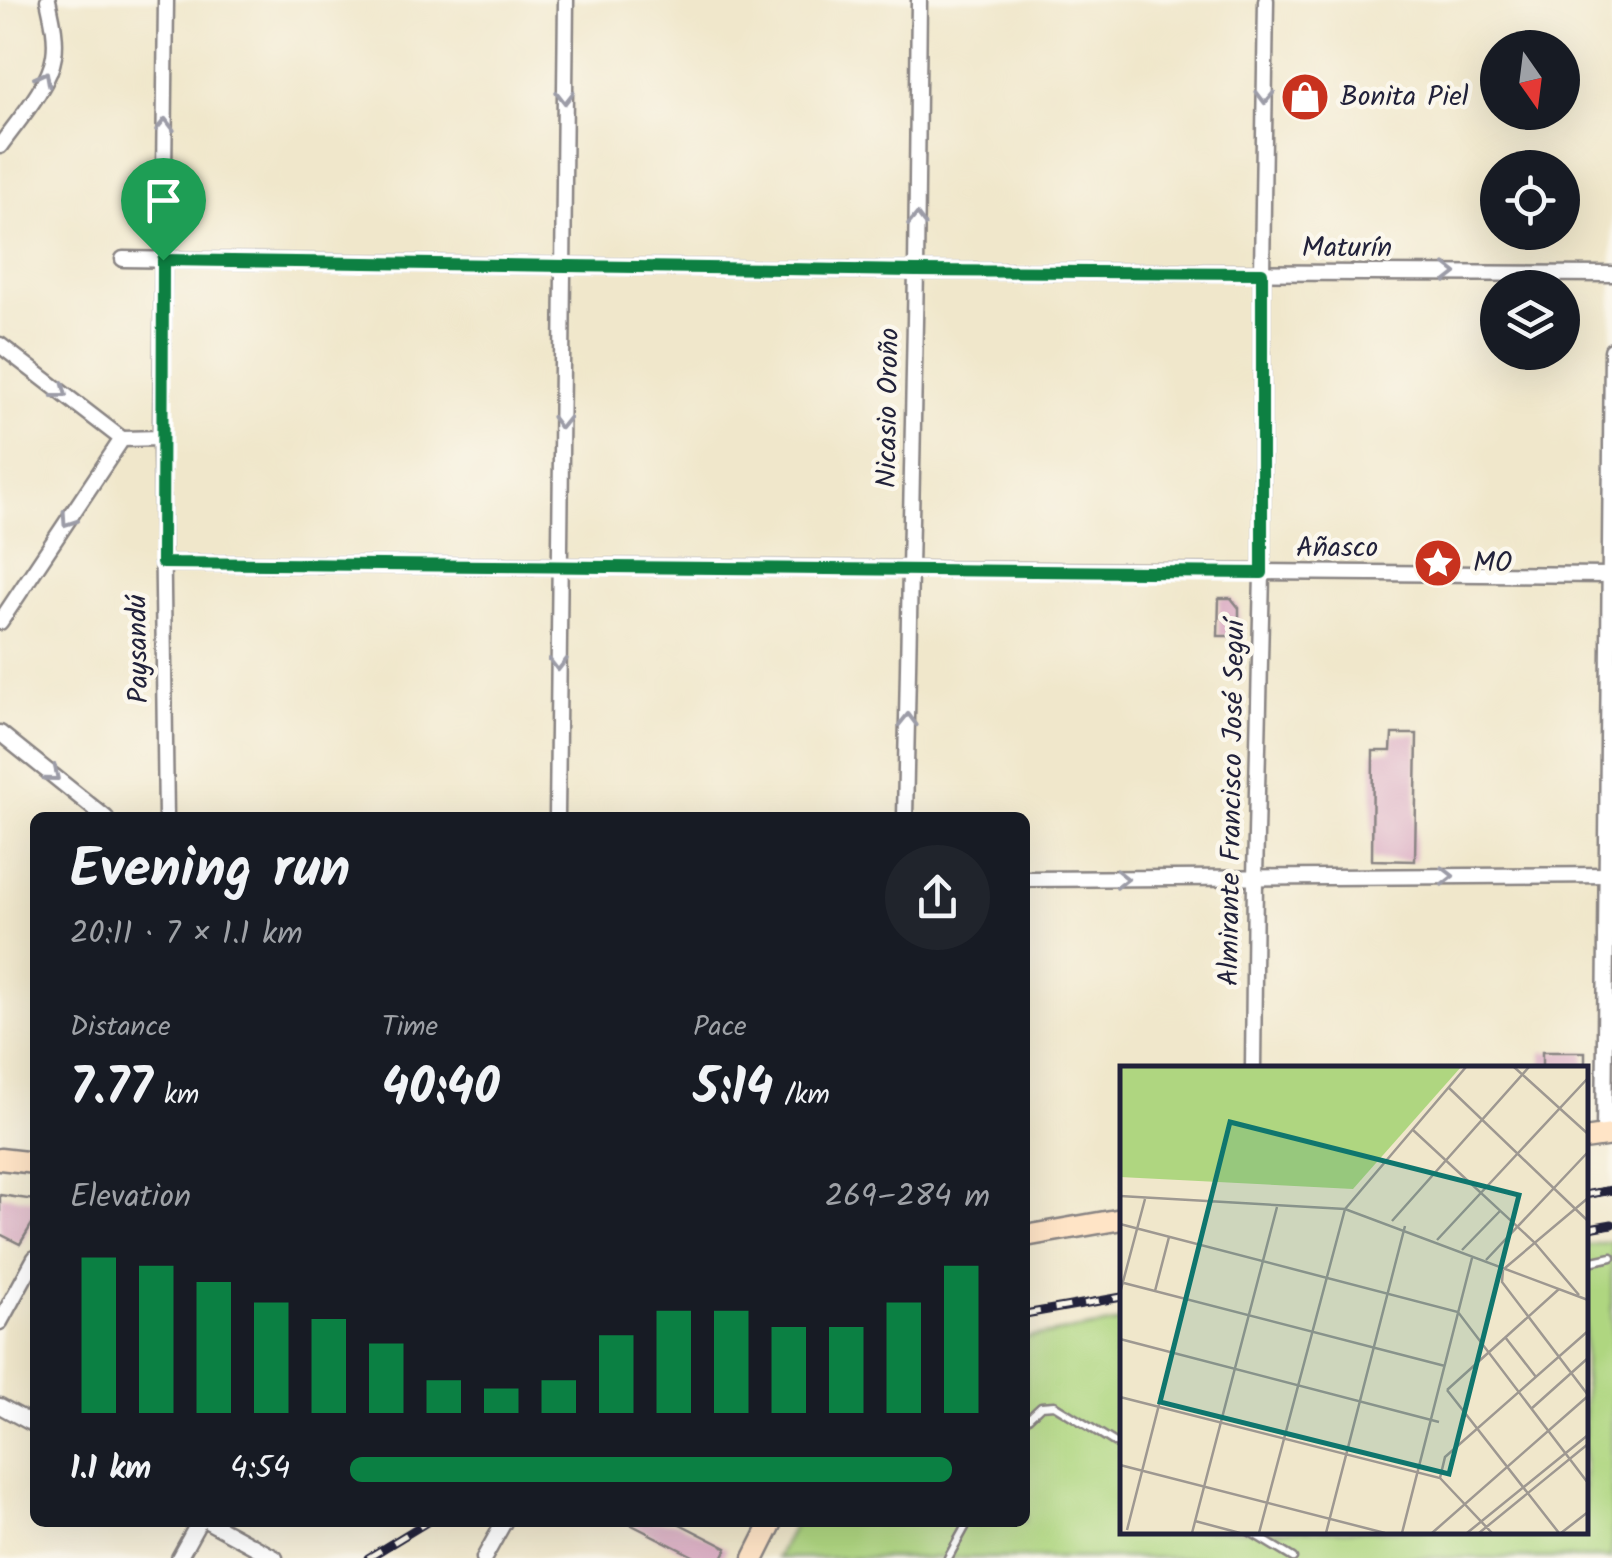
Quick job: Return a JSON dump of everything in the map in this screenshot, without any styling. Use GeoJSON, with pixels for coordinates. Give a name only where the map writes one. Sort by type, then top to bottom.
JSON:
{"type":"FeatureCollection","features":[{"type":"Feature","properties":{"kind":"main road"},"geometry":{"type":"LineString","coordinates":[[0,1158],[30,1163]]}},
{"type":"Feature","properties":{"kind":"main road"},"geometry":{"type":"LineString","coordinates":[[1030,1235],[1120,1219]]}},
{"type":"Feature","properties":{"kind":"main road"},"geometry":{"type":"LineString","coordinates":[[754,1558],[770,1527]]}},
{"type":"Feature","properties":{"kind":"street"},"geometry":{"type":"LineString","coordinates":[[0,146],[44,82],[54,60],[48,0]]}},
{"type":"Feature","properties":{"kind":"street","name":"Paysandú"},"geometry":{"type":"LineString","coordinates":[[166,0],[161,438],[166,812]]}},
{"type":"Feature","properties":{"kind":"street"},"geometry":{"type":"LineString","coordinates":[[556,812],[566,0]]}},
{"type":"Feature","properties":{"kind":"street","name":"Nicasio Oroño"},"geometry":{"type":"LineString","coordinates":[[905,812],[918,0]]}},
{"type":"Feature","properties":{"kind":"street","name":"Almirante Francisco José Seguí"},"geometry":{"type":"LineString","coordinates":[[1253,1066],[1266,0]]}},
{"type":"Feature","properties":{"kind":"street","name":"Maturín"},"geometry":{"type":"LineString","coordinates":[[123,260],[916,271],[1612,274]]}},
{"type":"Feature","properties":{"kind":"street"},"geometry":{"type":"LineString","coordinates":[[0,345],[122,439],[161,438]]}},
{"type":"Feature","properties":{"kind":"street"},"geometry":{"type":"LineString","coordinates":[[1600,1137],[1609,875],[1612,350]]}},
{"type":"Feature","properties":{"kind":"street"},"geometry":{"type":"LineString","coordinates":[[0,622],[122,439]]}},
{"type":"Feature","properties":{"kind":"street","name":"Añasco"},"geometry":{"type":"LineString","coordinates":[[162,563],[1610,574]]}},
{"type":"Feature","properties":{"kind":"street"},"geometry":{"type":"LineString","coordinates":[[0,733],[99,812]]}},
{"type":"Feature","properties":{"kind":"street"},"geometry":{"type":"LineString","coordinates":[[1030,879],[1609,875]]}},
{"type":"Feature","properties":{"kind":"street"},"geometry":{"type":"LineString","coordinates":[[0,1322],[30,1267]]}},
{"type":"Feature","properties":{"kind":"street"},"geometry":{"type":"LineString","coordinates":[[0,1406],[30,1422]]}},
{"type":"Feature","properties":{"kind":"street"},"geometry":{"type":"LineString","coordinates":[[179,1558],[196,1527]]}},
{"type":"Feature","properties":{"kind":"street"},"geometry":{"type":"LineString","coordinates":[[218,1527],[275,1558]]}},
{"type":"Feature","properties":{"kind":"street"},"geometry":{"type":"LineString","coordinates":[[484,1558],[501,1527]]}},
{"type":"Feature","properties":{"kind":"lane"},"geometry":{"type":"LineString","coordinates":[[1587,1262],[1612,1257]]}},
{"type":"Feature","properties":{"kind":"lane"},"geometry":{"type":"LineString","coordinates":[[1030,1416],[1041,1406],[1054,1405],[1120,1446]]}},
{"type":"Feature","properties":{"kind":"lane"},"geometry":{"type":"LineString","coordinates":[[948,1558],[965,1527]]}},
{"type":"Feature","properties":{"kind":"lane"},"geometry":{"type":"LineString","coordinates":[[1252,1533],[1293,1558]]}},
{"type":"Feature","properties":{"kind":"green space"},"geometry":{"type":"Polygon","coordinates":[[[1612,1241],[1612,1558],[777,1558],[793,1527],[1030,1527],[1030,1337],[1120,1322],[1120,1533],[1587,1533],[1587,1246],[1612,1241]]]}},
{"type":"Feature","properties":{"kind":"building"},"geometry":{"type":"Polygon","coordinates":[[[1219,598],[1231,598],[1239,608],[1239,636],[1218,636],[1219,598]]]}},
{"type":"Feature","properties":{"kind":"building"},"geometry":{"type":"Polygon","coordinates":[[[1392,734],[1417,734],[1415,861],[1372,860],[1373,751],[1391,751],[1392,734]]]}},
{"type":"Feature","properties":{"kind":"building"},"geometry":{"type":"Polygon","coordinates":[[[1542,1052],[1585,1052],[1585,1066],[1542,1066],[1542,1052]]]}},
{"type":"Feature","properties":{"kind":"building"},"geometry":{"type":"Polygon","coordinates":[[[0,1195],[30,1199],[30,1227],[20,1244],[0,1234],[0,1195]]]}},
{"type":"Feature","properties":{"kind":"building"},"geometry":{"type":"Polygon","coordinates":[[[636,1527],[686,1527],[727,1548],[722,1558],[697,1558],[636,1527]]]}},
{"type":"Feature","properties":{"kind":"railway"},"geometry":{"type":"LineString","coordinates":[[1587,1194],[1612,1190]]}},
{"type":"Feature","properties":{"kind":"railway"},"geometry":{"type":"LineString","coordinates":[[1587,1228],[1612,1224]]}},
{"type":"Feature","properties":{"kind":"railway"},"geometry":{"type":"LineString","coordinates":[[1030,1313],[1120,1297]]}},
{"type":"Feature","properties":{"kind":"railway"},"geometry":{"type":"LineString","coordinates":[[368,1558],[419,1527]]}},
{"type":"Feature","properties":{"kind":"place","name":"Bonita Piel"},"geometry":{"type":"Point","coordinates":[1305,97]}},
{"type":"Feature","properties":{"kind":"place","name":"MO"},"geometry":{"type":"Point","coordinates":[1438,563]}},
{"type":"Feature","properties":{"kind":"route"},"geometry":{"type":"LineString","coordinates":[[163,260],[1262,273],[1262,573],[162,563],[163,260]]}}]}
